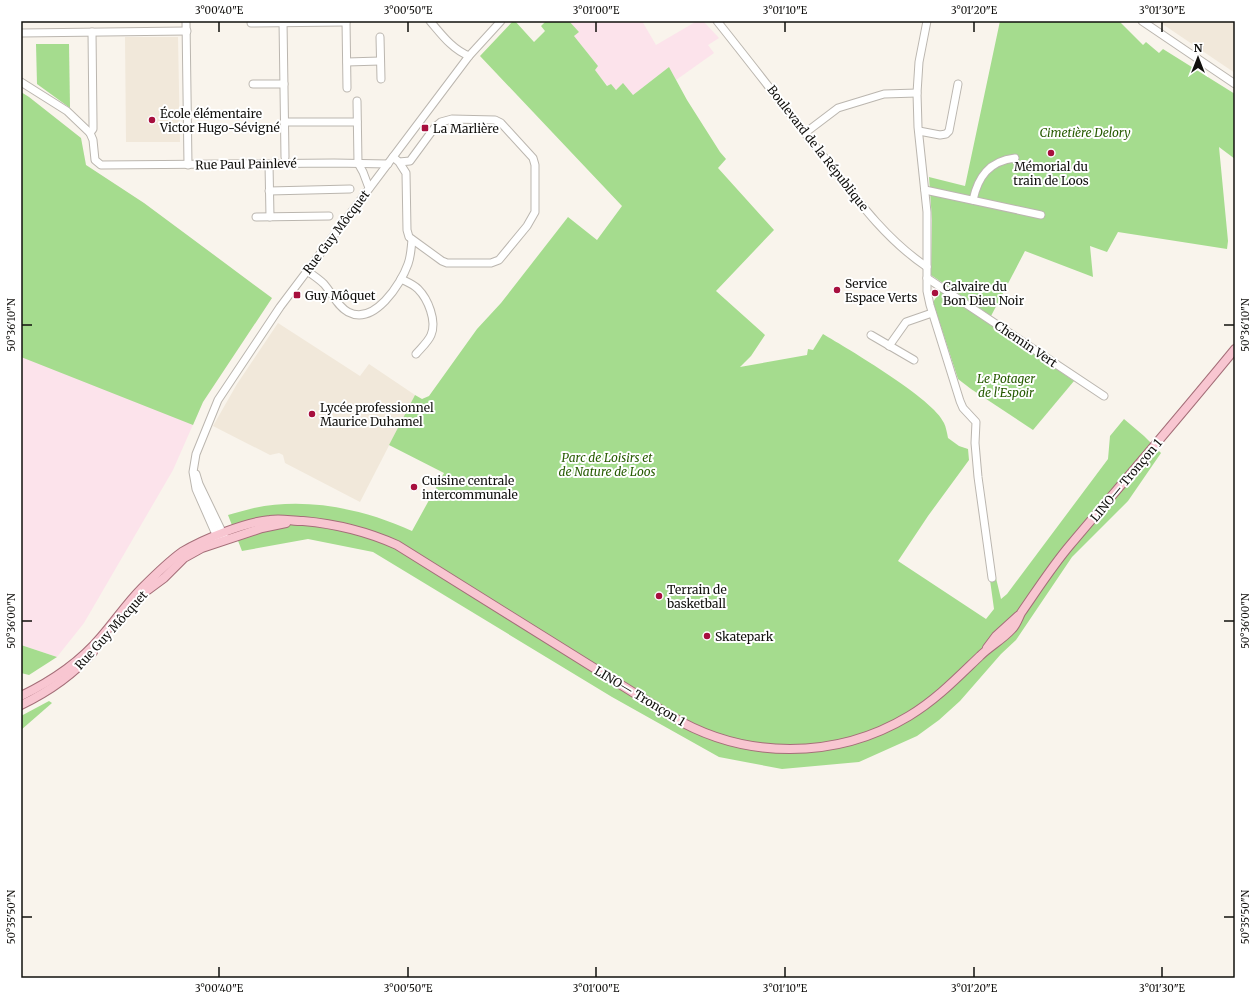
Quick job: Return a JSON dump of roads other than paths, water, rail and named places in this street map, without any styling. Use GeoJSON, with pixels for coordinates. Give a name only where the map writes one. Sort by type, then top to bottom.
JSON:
{"type":"FeatureCollection","features":[{"type":"Feature","properties":{"kind":"main road","name":"LINO— Tronçon 1"},"geometry":{"type":"LineString","coordinates":[[221,537],[272,526],[303,522],[352,528],[374,535],[397,545],[677,719],[700,731],[716,737],[752,746],[786,749],[816,748],[846,742],[878,732],[909,716],[933,700],[982,653],[998,643],[1011,630],[1020,614],[1061,557],[1235,349]]}},
{"type":"Feature","properties":{"kind":"main road","name":"Rue Guy Môcquet"},"geometry":{"type":"LineString","coordinates":[[21,696],[46,683],[89,650],[138,592],[175,558],[191,548],[221,537]]}},
{"type":"Feature","properties":{"kind":"main road","name":"Rue Guy Môcquet"},"geometry":{"type":"LineString","coordinates":[[21,705],[52,688],[77,668],[95,651],[124,615],[147,590],[164,578],[184,558],[221,537]]}},
{"type":"Feature","properties":{"kind":"street"},"geometry":{"type":"LineString","coordinates":[[186,21],[188,165]]}},
{"type":"Feature","properties":{"kind":"street"},"geometry":{"type":"LineString","coordinates":[[251,23],[346,21],[347,88]]}},
{"type":"Feature","properties":{"kind":"street"},"geometry":{"type":"LineString","coordinates":[[430,21],[450,44],[464,54],[470,56]]}},
{"type":"Feature","properties":{"kind":"street","name":"Rue Guy Môcquet"},"geometry":{"type":"LineString","coordinates":[[221,537],[194,485],[193,472],[194,458],[209,420],[222,394],[275,313],[470,56],[501,21]]}},
{"type":"Feature","properties":{"kind":"street","name":"Boulevard de la République"},"geometry":{"type":"LineString","coordinates":[[717,21],[858,200],[884,230],[904,249],[927,267]]}},
{"type":"Feature","properties":{"kind":"street"},"geometry":{"type":"LineString","coordinates":[[927,21],[920,62],[917,93],[919,131],[928,217],[928,300],[962,406],[976,422],[975,444],[978,476],[992,578]]}},
{"type":"Feature","properties":{"kind":"street"},"geometry":{"type":"LineString","coordinates":[[1142,21],[1235,84]]}},
{"type":"Feature","properties":{"kind":"street"},"geometry":{"type":"LineString","coordinates":[[283,22],[285,157]]}},
{"type":"Feature","properties":{"kind":"street"},"geometry":{"type":"LineString","coordinates":[[21,33],[187,31]]}},
{"type":"Feature","properties":{"kind":"street"},"geometry":{"type":"LineString","coordinates":[[21,82],[66,111],[90,133],[93,123],[92,32]]}},
{"type":"Feature","properties":{"kind":"street"},"geometry":{"type":"LineString","coordinates":[[380,37],[381,79]]}},
{"type":"Feature","properties":{"kind":"street"},"geometry":{"type":"LineString","coordinates":[[347,62],[380,61]]}},
{"type":"Feature","properties":{"kind":"street"},"geometry":{"type":"LineString","coordinates":[[253,84],[284,84]]}},
{"type":"Feature","properties":{"kind":"street"},"geometry":{"type":"LineString","coordinates":[[919,131],[940,135],[946,134],[949,131],[958,84]]}},
{"type":"Feature","properties":{"kind":"street"},"geometry":{"type":"LineString","coordinates":[[805,133],[838,108],[884,94],[917,93]]}},
{"type":"Feature","properties":{"kind":"street"},"geometry":{"type":"LineString","coordinates":[[357,101],[358,163],[369,188]]}},
{"type":"Feature","properties":{"kind":"street"},"geometry":{"type":"LineString","coordinates":[[393,157],[399,162],[406,173],[406,230],[409,237],[447,263],[491,263],[499,260],[527,226],[535,212],[535,165],[531,154],[501,123],[496,120],[452,119],[441,122],[435,127],[410,161],[399,162]]}},
{"type":"Feature","properties":{"kind":"street"},"geometry":{"type":"LineString","coordinates":[[284,122],[357,122]]}},
{"type":"Feature","properties":{"kind":"street","name":"Rue Paul Painlevé"},"geometry":{"type":"LineString","coordinates":[[90,133],[93,140],[95,160],[99,164],[105,166],[358,163],[388,164]]}},
{"type":"Feature","properties":{"kind":"street"},"geometry":{"type":"LineString","coordinates":[[973,200],[978,184],[988,169],[1001,160],[1015,158]]}},
{"type":"Feature","properties":{"kind":"street"},"geometry":{"type":"LineString","coordinates":[[269,164],[270,217]]}},
{"type":"Feature","properties":{"kind":"street"},"geometry":{"type":"LineString","coordinates":[[269,191],[350,189]]}},
{"type":"Feature","properties":{"kind":"street"},"geometry":{"type":"LineString","coordinates":[[925,190],[1041,215]]}},
{"type":"Feature","properties":{"kind":"street"},"geometry":{"type":"LineString","coordinates":[[256,217],[328,216]]}},
{"type":"Feature","properties":{"kind":"street"},"geometry":{"type":"LineString","coordinates":[[307,271],[324,283],[344,310],[357,315],[369,312],[381,305],[390,297],[401,279],[410,258],[412,240]]}},
{"type":"Feature","properties":{"kind":"street","name":"Chemin Vert"},"geometry":{"type":"LineString","coordinates":[[927,278],[1104,396]]}},
{"type":"Feature","properties":{"kind":"street"},"geometry":{"type":"LineString","coordinates":[[401,279],[416,287],[422,294],[433,320],[433,330],[430,338],[416,354]]}},
{"type":"Feature","properties":{"kind":"street"},"geometry":{"type":"LineString","coordinates":[[889,346],[906,322],[932,313]]}},
{"type":"Feature","properties":{"kind":"street"},"geometry":{"type":"LineString","coordinates":[[871,335],[914,360]]}},
{"type":"Feature","properties":{"kind":"place","name":"École élémentaire Victor Hugo-Sévigné"},"geometry":{"type":"Point","coordinates":[152,120]}},
{"type":"Feature","properties":{"kind":"place","name":"La Marlière"},"geometry":{"type":"Point","coordinates":[425,128]}},
{"type":"Feature","properties":{"kind":"place","name":"Mémorial du train de Loos"},"geometry":{"type":"Point","coordinates":[1051,153]}},
{"type":"Feature","properties":{"kind":"place","name":"Service Espace Verts"},"geometry":{"type":"Point","coordinates":[837,290]}},
{"type":"Feature","properties":{"kind":"place","name":"Calvaire du Bon Dieu Noir"},"geometry":{"type":"Point","coordinates":[935,293]}},
{"type":"Feature","properties":{"kind":"place","name":"Guy Môquet"},"geometry":{"type":"Point","coordinates":[297,295]}},
{"type":"Feature","properties":{"kind":"place","name":"Lycée professionnel Maurice Duhamel"},"geometry":{"type":"Point","coordinates":[312,414]}},
{"type":"Feature","properties":{"kind":"place","name":"Cuisine centrale intercommunale"},"geometry":{"type":"Point","coordinates":[414,487]}},
{"type":"Feature","properties":{"kind":"place","name":"Terrain de basketball"},"geometry":{"type":"Point","coordinates":[659,596]}},
{"type":"Feature","properties":{"kind":"place","name":"Skatepark"},"geometry":{"type":"Point","coordinates":[707,636]}},
{"type":"Feature","properties":{"kind":"park label","name":"Cimetière Delory"},"geometry":{"type":"Point","coordinates":[1085,132]}},
{"type":"Feature","properties":{"kind":"park label","name":"Le Potager de l'Espoir"},"geometry":{"type":"Point","coordinates":[1006,385]}},
{"type":"Feature","properties":{"kind":"park label","name":"Parc de Loisirs et de Nature de Loos"},"geometry":{"type":"Point","coordinates":[607,464]}}]}
